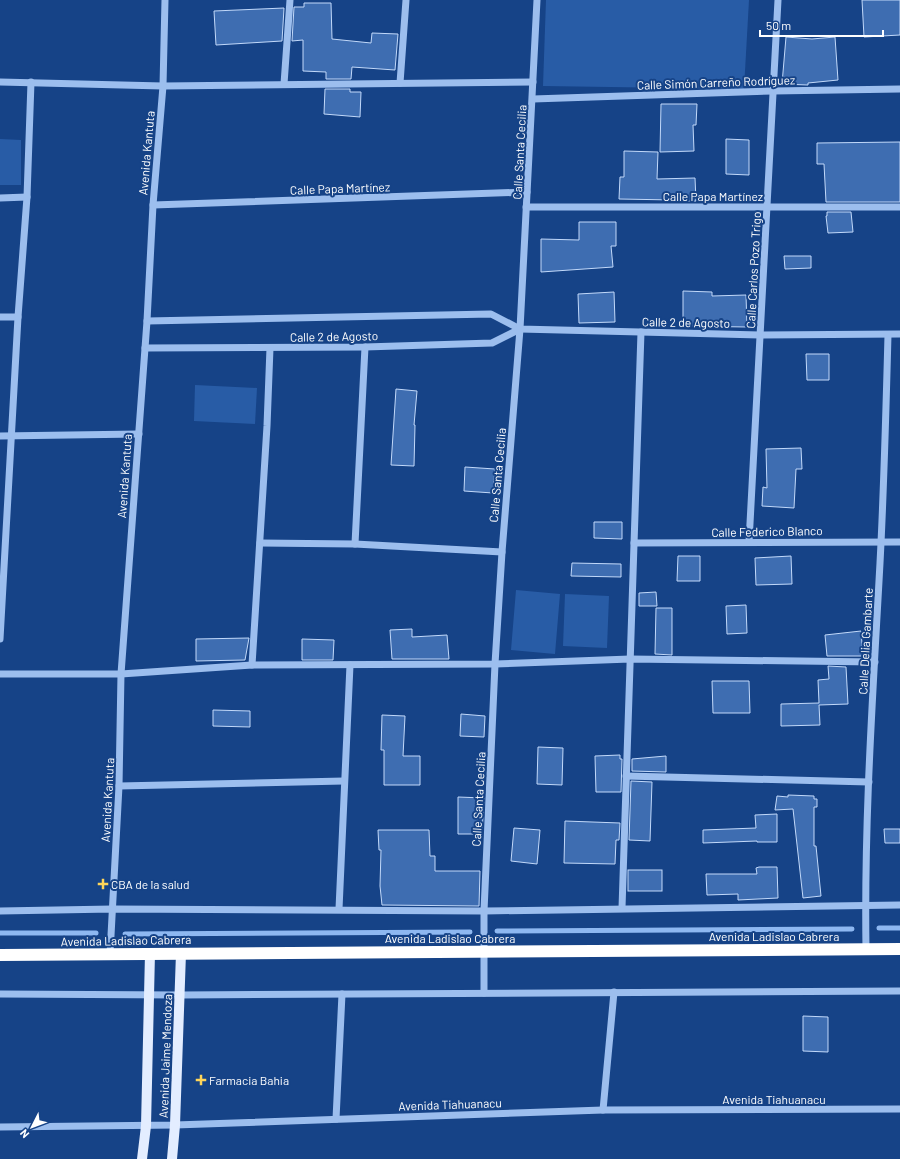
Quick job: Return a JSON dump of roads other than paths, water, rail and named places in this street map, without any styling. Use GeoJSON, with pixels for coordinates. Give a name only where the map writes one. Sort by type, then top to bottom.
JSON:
{"type":"FeatureCollection","features":[{"type":"Feature","properties":{"kind":"highway","name":"Avenida Ladislao Cabrera"},"geometry":{"type":"LineString","coordinates":[[0,955],[900,949]]}},
{"type":"Feature","properties":{"kind":"main road","name":"Avenida Jaime Mendoza"},"geometry":{"type":"LineString","coordinates":[[142,1159],[146,1126],[150,953]]}},
{"type":"Feature","properties":{"kind":"main road","name":"Avenida Jaime Mendoza"},"geometry":{"type":"LineString","coordinates":[[172,1159],[175,1125],[181,953]]}},
{"type":"Feature","properties":{"kind":"street","name":"Avenida Kantuta"},"geometry":{"type":"LineString","coordinates":[[110,954],[120,786],[121,674],[147,321],[153,205],[163,86],[165,0]]}},
{"type":"Feature","properties":{"kind":"street"},"geometry":{"type":"LineString","coordinates":[[284,84],[290,0]]}},
{"type":"Feature","properties":{"kind":"street"},"geometry":{"type":"LineString","coordinates":[[400,83],[406,0]]}},
{"type":"Feature","properties":{"kind":"street","name":"Calle Santa Cecilia"},"geometry":{"type":"LineString","coordinates":[[484,993],[484,911],[495,664],[502,552],[520,328],[537,0]]}},
{"type":"Feature","properties":{"kind":"street","name":"Calle Carlos Pozo Trigo"},"geometry":{"type":"LineString","coordinates":[[749,542],[778,0]]}},
{"type":"Feature","properties":{"kind":"street"},"geometry":{"type":"LineString","coordinates":[[0,82],[163,86],[533,82]]}},
{"type":"Feature","properties":{"kind":"street"},"geometry":{"type":"LineString","coordinates":[[0,639],[18,317],[27,197],[31,82]]}},
{"type":"Feature","properties":{"kind":"street","name":"Calle Simón Carreño Rodríguez"},"geometry":{"type":"LineString","coordinates":[[533,99],[773,91],[900,89]]}},
{"type":"Feature","properties":{"kind":"street","name":"Calle Papa Martínez"},"geometry":{"type":"LineString","coordinates":[[153,205],[527,192]]}},
{"type":"Feature","properties":{"kind":"street"},"geometry":{"type":"LineString","coordinates":[[0,198],[27,197]]}},
{"type":"Feature","properties":{"kind":"street","name":"Calle Papa Martínez"},"geometry":{"type":"LineString","coordinates":[[526,207],[900,207]]}},
{"type":"Feature","properties":{"kind":"street","name":"Calle 2 de Agosto"},"geometry":{"type":"LineString","coordinates":[[147,321],[491,314],[520,328],[760,335],[900,334]]}},
{"type":"Feature","properties":{"kind":"street"},"geometry":{"type":"LineString","coordinates":[[0,317],[18,317]]}},
{"type":"Feature","properties":{"kind":"street","name":"Calle 2 de Agosto"},"geometry":{"type":"LineString","coordinates":[[145,348],[365,347],[492,343],[520,328]]}},
{"type":"Feature","properties":{"kind":"street"},"geometry":{"type":"LineString","coordinates":[[622,908],[641,332]]}},
{"type":"Feature","properties":{"kind":"street","name":"Calle Delia Gambarte"},"geometry":{"type":"LineString","coordinates":[[866,949],[865,905],[868,782],[881,541],[888,335]]}},
{"type":"Feature","properties":{"kind":"street"},"geometry":{"type":"LineString","coordinates":[[355,544],[365,347]]}},
{"type":"Feature","properties":{"kind":"street"},"geometry":{"type":"LineString","coordinates":[[252,665],[270,348]]}},
{"type":"Feature","properties":{"kind":"street"},"geometry":{"type":"LineString","coordinates":[[0,436],[139,434]]}},
{"type":"Feature","properties":{"kind":"street","name":"Calle Federico Blanco"},"geometry":{"type":"LineString","coordinates":[[634,543],[900,542]]}},
{"type":"Feature","properties":{"kind":"street"},"geometry":{"type":"LineString","coordinates":[[260,543],[355,544],[502,552]]}},
{"type":"Feature","properties":{"kind":"street"},"geometry":{"type":"LineString","coordinates":[[0,674],[121,674],[252,665],[495,664],[630,659],[875,662]]}},
{"type":"Feature","properties":{"kind":"street"},"geometry":{"type":"LineString","coordinates":[[339,909],[350,665]]}},
{"type":"Feature","properties":{"kind":"street"},"geometry":{"type":"LineString","coordinates":[[626,776],[868,782]]}},
{"type":"Feature","properties":{"kind":"street"},"geometry":{"type":"LineString","coordinates":[[120,786],[344,781]]}},
{"type":"Feature","properties":{"kind":"street"},"geometry":{"type":"LineString","coordinates":[[0,911],[112,909],[339,909],[484,911],[900,905]]}},
{"type":"Feature","properties":{"kind":"street"},"geometry":{"type":"LineString","coordinates":[[0,994],[180,995],[900,991]]}},
{"type":"Feature","properties":{"kind":"street"},"geometry":{"type":"LineString","coordinates":[[603,1110],[614,992]]}},
{"type":"Feature","properties":{"kind":"street"},"geometry":{"type":"LineString","coordinates":[[336,1119],[342,994]]}},
{"type":"Feature","properties":{"kind":"street","name":"Avenida Tiahuanacu"},"geometry":{"type":"LineString","coordinates":[[0,1128],[146,1126],[603,1110],[900,1109]]}},
{"type":"Feature","properties":{"kind":"waterway"},"geometry":{"type":"LineString","coordinates":[[879,928],[900,928]]}},
{"type":"Feature","properties":{"kind":"waterway"},"geometry":{"type":"LineString","coordinates":[[497,931],[852,929]]}},
{"type":"Feature","properties":{"kind":"waterway"},"geometry":{"type":"LineString","coordinates":[[125,934],[470,932]]}},
{"type":"Feature","properties":{"kind":"waterway"},"geometry":{"type":"LineString","coordinates":[[0,933],[96,933]]}},
{"type":"Feature","properties":{"kind":"place","name":"CBA de la salud"},"geometry":{"type":"Point","coordinates":[103,884]}},
{"type":"Feature","properties":{"kind":"place","name":"Farmacia Bahia"},"geometry":{"type":"Point","coordinates":[201,1080]}}]}
